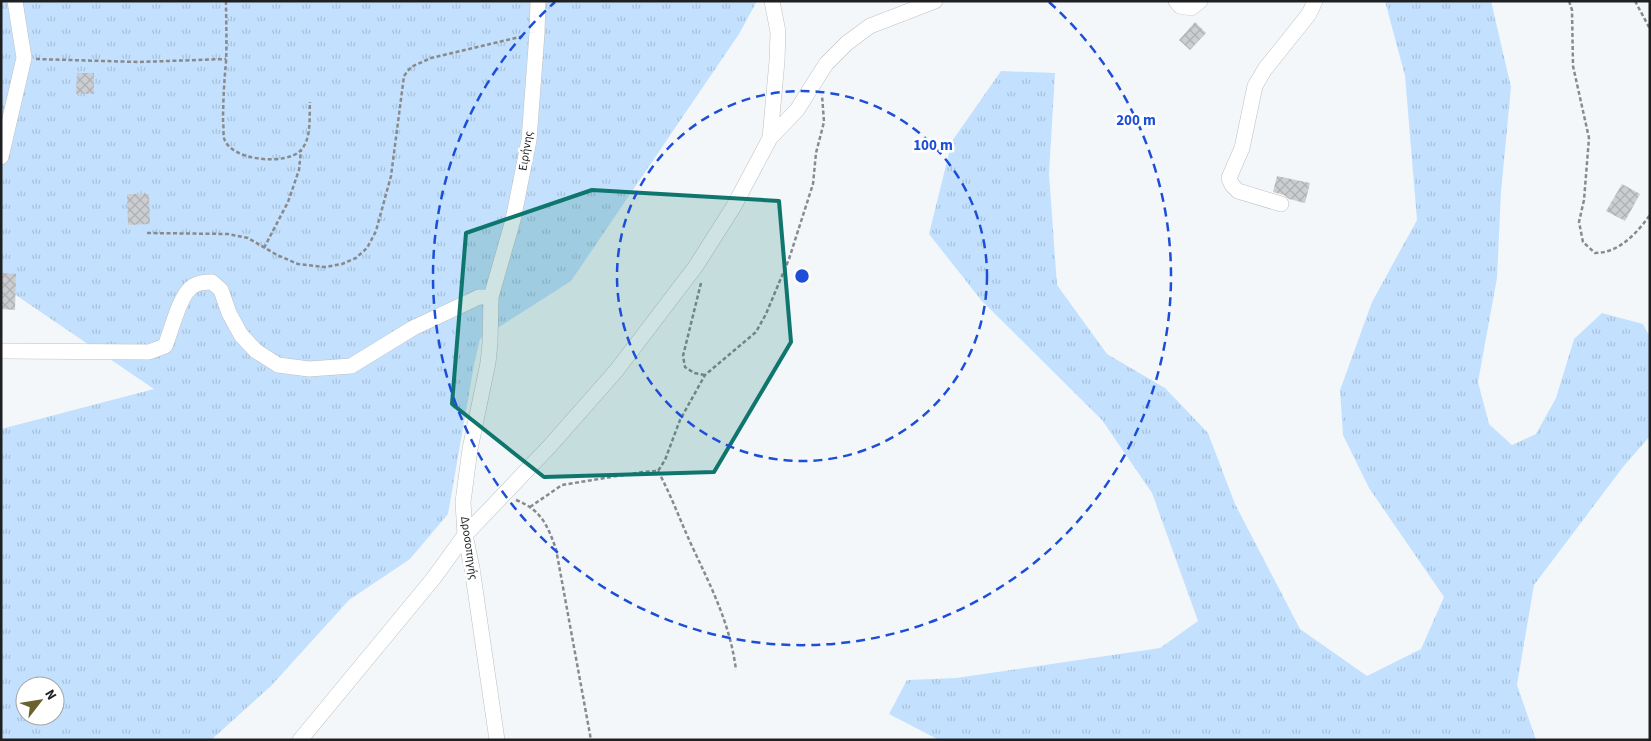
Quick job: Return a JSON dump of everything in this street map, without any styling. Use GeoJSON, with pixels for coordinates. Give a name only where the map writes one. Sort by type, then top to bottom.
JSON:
{"type":"FeatureCollection","features":[{"type":"Feature","properties":{"kind":"street"},"geometry":{"type":"LineString","coordinates":[[1,157],[24,58],[15,1]]}},
{"type":"Feature","properties":{"kind":"street","name":"Ειρήνης"},"geometry":{"type":"LineString","coordinates":[[492,297],[513,220],[529,140],[538,1]]}},
{"type":"Feature","properties":{"kind":"street"},"geometry":{"type":"LineString","coordinates":[[770,138],[778,62],[778,32],[772,1]]}},
{"type":"Feature","properties":{"kind":"street"},"geometry":{"type":"LineString","coordinates":[[300,740],[427,586],[465,535],[504,495],[616,371],[696,266],[734,206],[770,138],[797,110],[826,64],[847,43],[870,26],[935,1]]}},
{"type":"Feature","properties":{"kind":"street"},"geometry":{"type":"LineString","coordinates":[[1176,1],[1180,6],[1190,8],[1200,1]]}},
{"type":"Feature","properties":{"kind":"street"},"geometry":{"type":"LineString","coordinates":[[1281,204],[1238,191],[1232,185],[1229,178],[1242,148],[1255,86],[1265,70],[1309,14],[1315,1]]}},
{"type":"Feature","properties":{"kind":"street"},"geometry":{"type":"LineString","coordinates":[[1,351],[149,352],[165,346],[177,311],[192,286],[202,282],[212,282],[221,290],[229,313],[240,335],[256,351],[278,365],[309,369],[351,366],[413,328],[479,297],[492,297]]}},
{"type":"Feature","properties":{"kind":"street","name":"Δροσοπηγής"},"geometry":{"type":"LineString","coordinates":[[492,297],[488,363],[470,449],[463,502],[465,535],[472,568],[497,740]]}},
{"type":"Feature","properties":{"kind":"path"},"geometry":{"type":"LineString","coordinates":[[226,1],[226,59],[223,104],[224,139],[230,149],[248,157],[272,160],[288,157],[301,150]]}},
{"type":"Feature","properties":{"kind":"path"},"geometry":{"type":"LineString","coordinates":[[1569,1],[1572,10],[1573,66],[1589,138],[1584,200],[1579,222],[1583,242],[1595,253],[1605,253],[1625,242],[1639,230],[1650,215]]}},
{"type":"Feature","properties":{"kind":"path"},"geometry":{"type":"LineString","coordinates":[[1635,1],[1650,29]]}},
{"type":"Feature","properties":{"kind":"path"},"geometry":{"type":"LineString","coordinates":[[148,233],[228,234],[248,238],[298,264],[325,267],[342,264],[356,258],[367,248],[376,231],[391,176],[404,76],[411,67],[431,58],[537,32]]}},
{"type":"Feature","properties":{"kind":"path"},"geometry":{"type":"LineString","coordinates":[[24,58],[139,62],[226,59]]}},
{"type":"Feature","properties":{"kind":"path"},"geometry":{"type":"LineString","coordinates":[[658,471],[665,460],[680,420],[705,375],[756,332],[766,314],[789,259],[813,184],[816,153],[824,122],[824,99],[817,77]]}},
{"type":"Feature","properties":{"kind":"path"},"geometry":{"type":"LineString","coordinates":[[264,248],[288,202],[300,170],[301,150],[307,140],[310,102]]}},
{"type":"Feature","properties":{"kind":"path"},"geometry":{"type":"LineString","coordinates":[[702,276],[683,356],[685,367],[694,373],[705,375]]}},
{"type":"Feature","properties":{"kind":"path"},"geometry":{"type":"LineString","coordinates":[[530,507],[562,485],[658,471]]}},
{"type":"Feature","properties":{"kind":"path"},"geometry":{"type":"LineString","coordinates":[[658,471],[716,597],[728,628],[736,670]]}},
{"type":"Feature","properties":{"kind":"path"},"geometry":{"type":"LineString","coordinates":[[504,495],[530,507],[540,515],[549,530],[556,549],[591,740]]}},
{"type":"Feature","properties":{"kind":"highlighted area"},"geometry":{"type":"Polygon","coordinates":[[[592,190],[779,201],[791,342],[714,472],[544,477],[452,404],[466,233],[592,190]]]}},
{"type":"Feature","properties":{"kind":"green space"},"geometry":{"type":"Polygon","coordinates":[[[1,1],[757,1],[739,34],[571,281],[480,339],[448,514],[410,559],[349,600],[271,686],[211,740],[1,740],[1,429],[154,389],[1,285],[1,1]]]}},
{"type":"Feature","properties":{"kind":"green space"},"geometry":{"type":"Polygon","coordinates":[[[1385,1],[1491,1],[1511,87],[1501,192],[1497,278],[1478,382],[1489,424],[1512,445],[1536,434],[1556,398],[1574,339],[1602,313],[1643,324],[1650,337],[1650,436],[1623,467],[1534,585],[1517,685],[1536,740],[939,740],[889,714],[907,680],[956,678],[1160,648],[1198,621],[1152,493],[1102,420],[981,300],[929,234],[952,141],[1001,71],[1055,73],[1049,174],[1057,285],[1107,354],[1165,388],[1208,433],[1235,504],[1300,629],[1367,676],[1421,649],[1444,597],[1369,488],[1343,435],[1340,390],[1372,302],[1417,220],[1405,76],[1385,1]]]}},
{"type":"Feature","properties":{"kind":"building"},"geometry":{"type":"Polygon","coordinates":[[[1195,22],[1206,33],[1190,50],[1179,40],[1195,22]]]}},
{"type":"Feature","properties":{"kind":"building"},"geometry":{"type":"Polygon","coordinates":[[[77,73],[94,73],[94,94],[76,94],[77,73]]]}},
{"type":"Feature","properties":{"kind":"building"},"geometry":{"type":"Polygon","coordinates":[[[1277,176],[1310,183],[1305,203],[1273,192],[1277,176]]]}},
{"type":"Feature","properties":{"kind":"building"},"geometry":{"type":"Polygon","coordinates":[[[1622,184],[1640,194],[1625,221],[1606,211],[1622,184]]]}},
{"type":"Feature","properties":{"kind":"building"},"geometry":{"type":"Polygon","coordinates":[[[127,194],[149,194],[150,224],[128,225],[127,194]]]}},
{"type":"Feature","properties":{"kind":"building"},"geometry":{"type":"Polygon","coordinates":[[[1,273],[16,274],[15,310],[1,309],[1,273]]]}}]}
